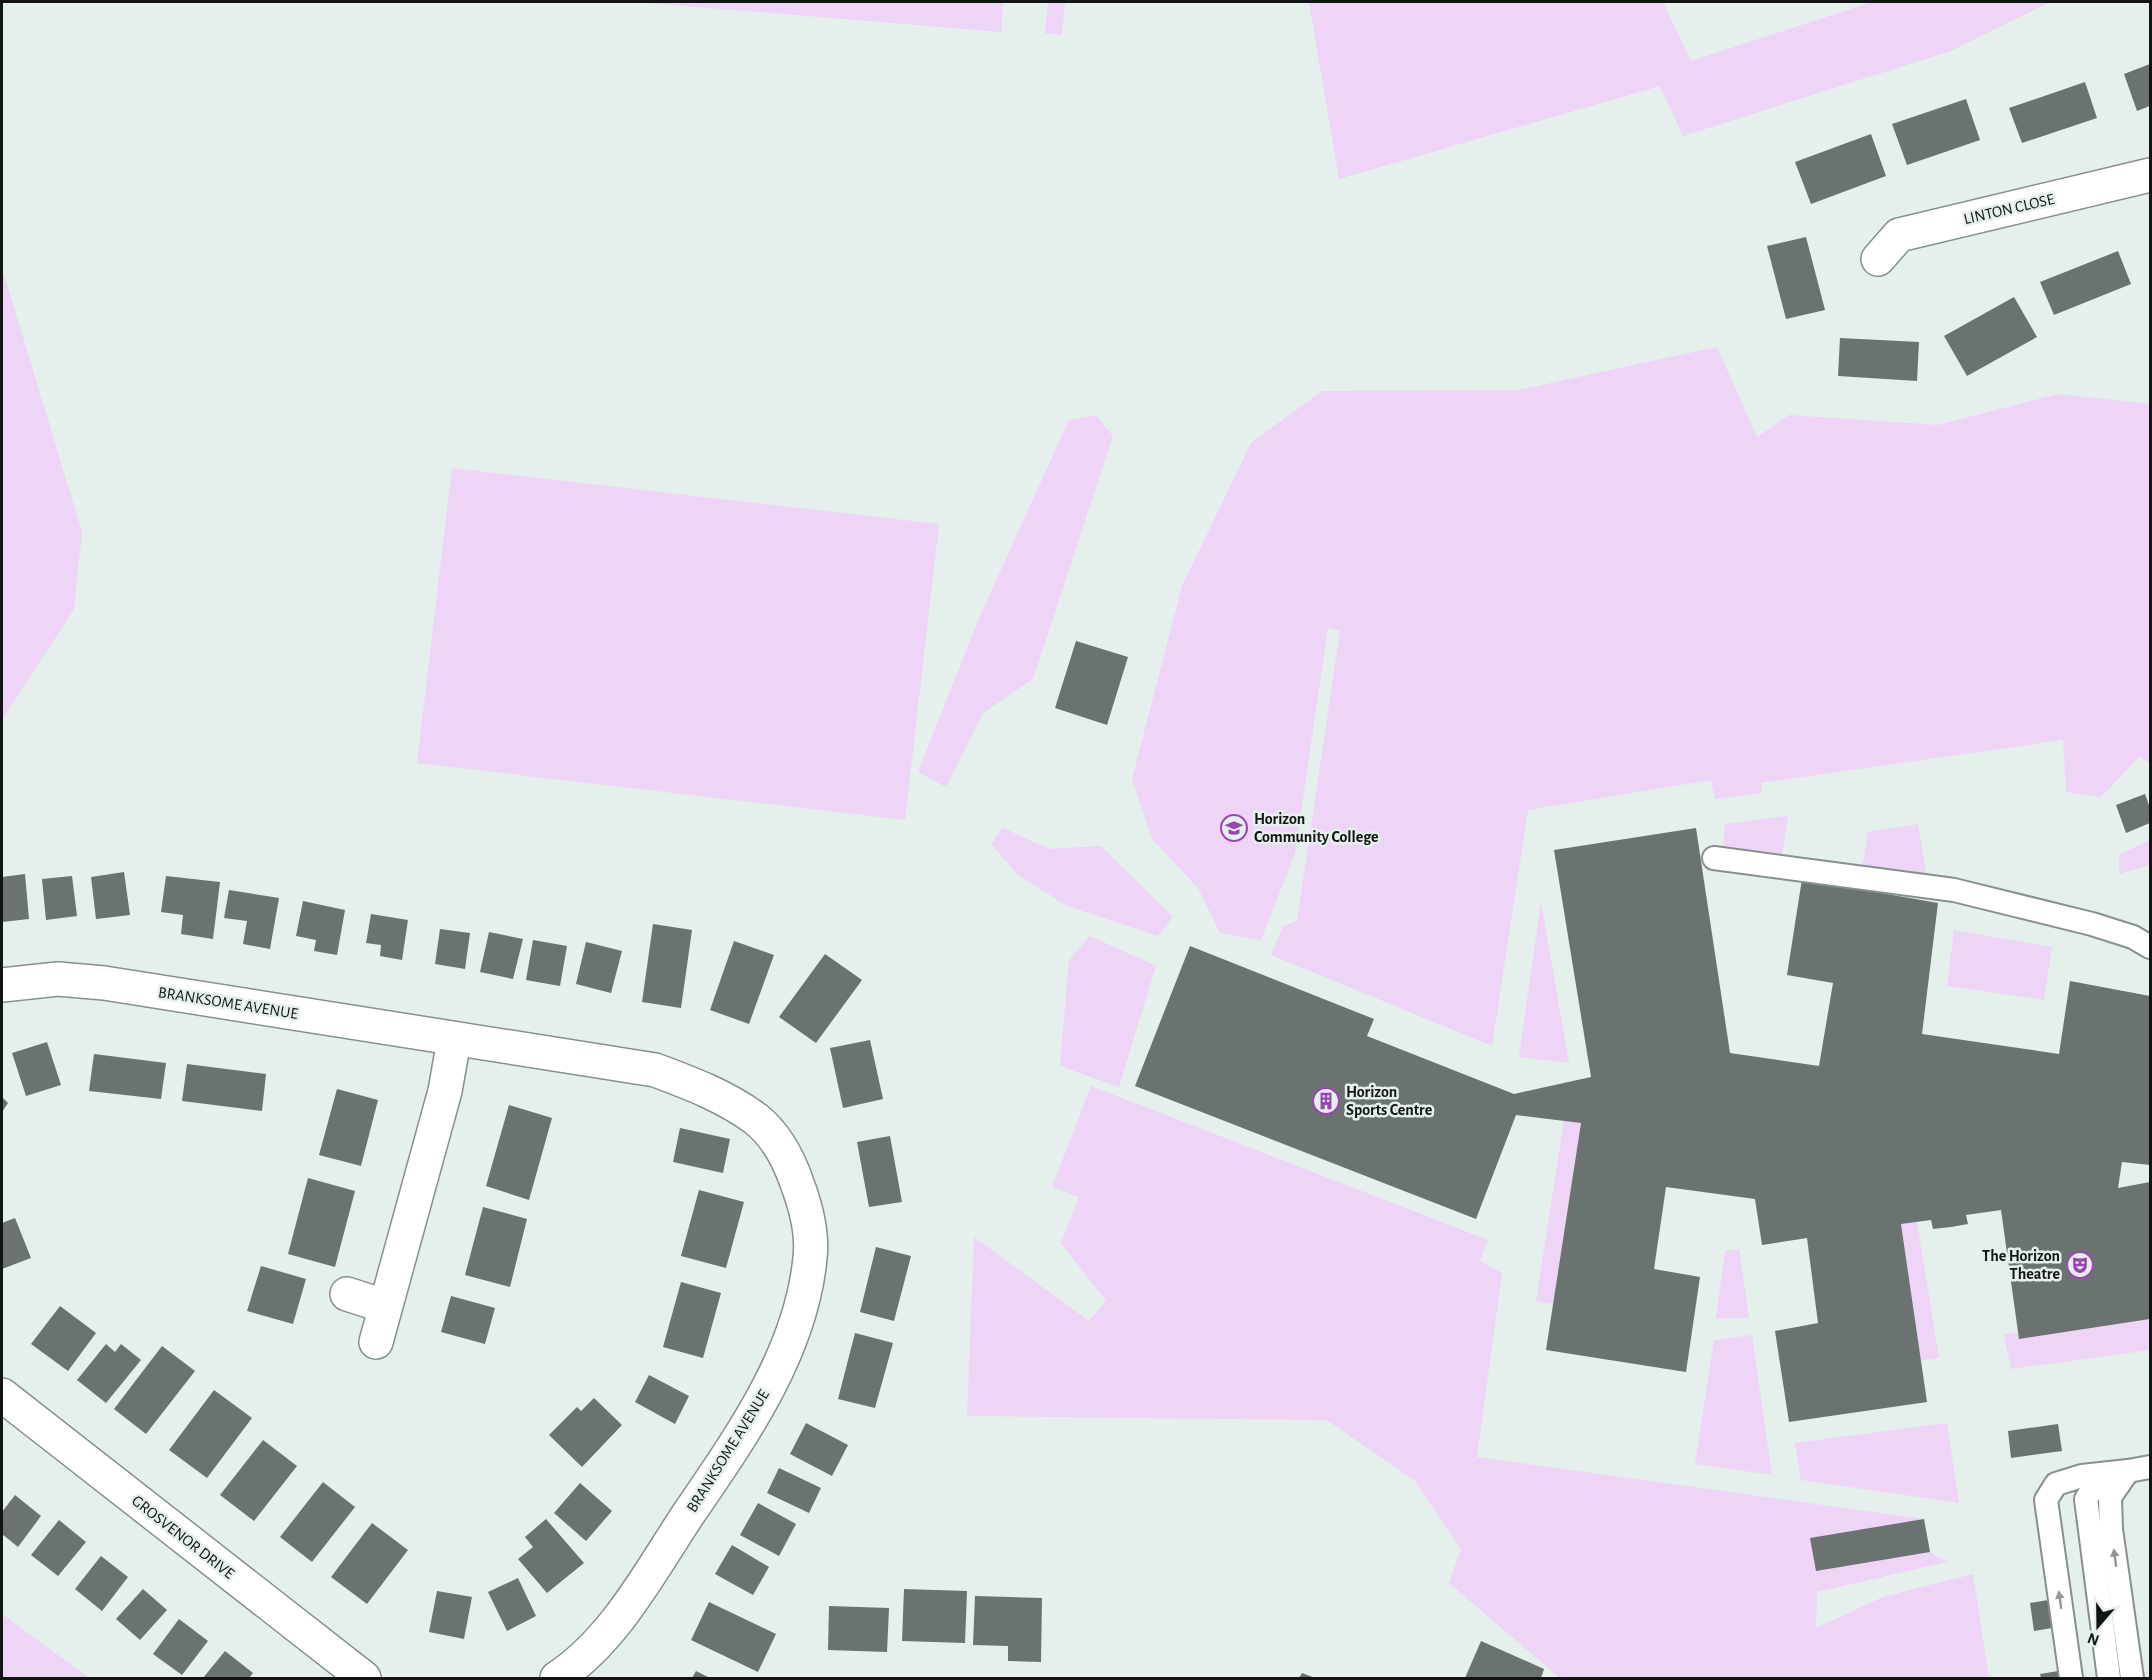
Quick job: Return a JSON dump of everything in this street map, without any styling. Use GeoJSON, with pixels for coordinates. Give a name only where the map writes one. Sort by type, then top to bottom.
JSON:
{"type":"FeatureCollection","features":[{"type":"Feature","properties":{"kind":"street","name":"LINTON CLOSE"},"geometry":{"type":"LineString","coordinates":[[1878,259],[1899,235],[2151,175]]}},
{"type":"Feature","properties":{"kind":"street","name":"BRANKSOME AVENUE"},"geometry":{"type":"LineString","coordinates":[[2,985],[58,979],[104,983],[655,1070],[712,1092],[758,1120],[788,1157],[809,1226],[811,1257],[802,1301],[767,1390],[736,1444],[631,1600],[590,1651],[557,1678]]}},
{"type":"Feature","properties":{"kind":"street"},"geometry":{"type":"LineString","coordinates":[[376,1342],[384,1306],[446,1091],[454,1040]]}},
{"type":"Feature","properties":{"kind":"street"},"geometry":{"type":"LineString","coordinates":[[346,1294],[384,1306]]}},
{"type":"Feature","properties":{"kind":"street","name":"GROSVENOR DRIVE"},"geometry":{"type":"LineString","coordinates":[[2,1395],[364,1678]]}},
{"type":"Feature","properties":{"kind":"lane"},"geometry":{"type":"LineString","coordinates":[[1714,858],[1954,890],[2092,924],[2133,937],[2151,946]]}},
{"type":"Feature","properties":{"kind":"lane"},"geometry":{"type":"LineString","coordinates":[[2071,1678],[2046,1500],[2056,1484],[2082,1476],[2151,1467]]}},
{"type":"Feature","properties":{"kind":"lane"},"geometry":{"type":"LineString","coordinates":[[2109,1678],[2086,1499],[2095,1485],[2128,1471]]}},
{"type":"Feature","properties":{"kind":"lane"},"geometry":{"type":"LineString","coordinates":[[2128,1471],[2110,1497],[2111,1528],[2132,1678]]}},
{"type":"Feature","properties":{"kind":"shaded area"},"geometry":{"type":"Polygon","coordinates":[[[637,2],[1003,2],[1001,32],[637,2]]]}},
{"type":"Feature","properties":{"kind":"shaded area"},"geometry":{"type":"Polygon","coordinates":[[[1048,2],[1065,2],[1062,35],[1045,33],[1048,2]]]}},
{"type":"Feature","properties":{"kind":"shaded area"},"geometry":{"type":"Polygon","coordinates":[[[1309,2],[1663,2],[1691,61],[1872,2],[2050,2],[1951,51],[1683,136],[1660,86],[1339,179],[1309,2]]]}},
{"type":"Feature","properties":{"kind":"shaded area"},"geometry":{"type":"Polygon","coordinates":[[[2,268],[82,532],[74,609],[2,720],[2,268]]]}},
{"type":"Feature","properties":{"kind":"shaded area"},"geometry":{"type":"Polygon","coordinates":[[[1717,347],[1757,437],[1789,415],[1938,425],[2058,394],[2150,404],[2150,763],[2139,757],[2101,797],[2066,792],[2063,740],[1761,783],[1762,793],[1715,799],[1711,780],[1528,810],[1492,1046],[1271,955],[1283,926],[1297,921],[1340,631],[1328,628],[1295,853],[1261,940],[1220,933],[1198,888],[1152,839],[1132,779],[1182,586],[1251,443],[1322,391],[1518,390],[1717,347]]]}},
{"type":"Feature","properties":{"kind":"shaded area"},"geometry":{"type":"Polygon","coordinates":[[[1096,415],[1113,436],[1033,679],[983,713],[946,787],[918,772],[980,616],[1069,420],[1096,415]]]}},
{"type":"Feature","properties":{"kind":"shaded area"},"geometry":{"type":"Polygon","coordinates":[[[452,468],[939,524],[905,820],[417,763],[452,468]]]}},
{"type":"Feature","properties":{"kind":"shaded area"},"geometry":{"type":"Polygon","coordinates":[[[1788,816],[1782,855],[1723,848],[1725,824],[1788,816]]]}},
{"type":"Feature","properties":{"kind":"shaded area"},"geometry":{"type":"Polygon","coordinates":[[[1918,824],[1927,879],[1862,869],[1868,832],[1918,824]]]}},
{"type":"Feature","properties":{"kind":"shaded area"},"geometry":{"type":"Polygon","coordinates":[[[1003,828],[1049,849],[1101,846],[1173,917],[1158,936],[1067,906],[1017,874],[991,844],[1003,828]]]}},
{"type":"Feature","properties":{"kind":"shaded area"},"geometry":{"type":"Polygon","coordinates":[[[2150,840],[2150,865],[2119,874],[2119,855],[2150,840]]]}},
{"type":"Feature","properties":{"kind":"shaded area"},"geometry":{"type":"Polygon","coordinates":[[[1541,902],[1569,1063],[1519,1057],[1541,902]]]}},
{"type":"Feature","properties":{"kind":"shaded area"},"geometry":{"type":"Polygon","coordinates":[[[1954,930],[2052,947],[2044,1000],[1947,986],[1954,930]]]}},
{"type":"Feature","properties":{"kind":"shaded area"},"geometry":{"type":"Polygon","coordinates":[[[1090,936],[1156,966],[1119,1087],[1060,1066],[1069,960],[1090,936]]]}},
{"type":"Feature","properties":{"kind":"shaded area"},"geometry":{"type":"Polygon","coordinates":[[[1091,1086],[1488,1240],[1480,1261],[1502,1273],[1477,1457],[1924,1519],[1930,1552],[1947,1562],[1817,1592],[1816,1628],[1883,1597],[1973,1574],[1989,1678],[1560,1678],[1449,1583],[1461,1549],[1415,1481],[1327,1420],[967,1416],[974,1237],[1089,1321],[1106,1301],[1061,1243],[1079,1197],[1052,1187],[1091,1086]]]}},
{"type":"Feature","properties":{"kind":"shaded area"},"geometry":{"type":"Polygon","coordinates":[[[1564,1121],[1581,1123],[1553,1304],[1536,1301],[1564,1121]]]}},
{"type":"Feature","properties":{"kind":"shaded area"},"geometry":{"type":"Polygon","coordinates":[[[1917,1222],[1939,1358],[1921,1361],[1901,1224],[1917,1222]]]}},
{"type":"Feature","properties":{"kind":"shaded area"},"geometry":{"type":"Polygon","coordinates":[[[1739,1249],[1749,1318],[1716,1319],[1725,1251],[1739,1249]]]}},
{"type":"Feature","properties":{"kind":"shaded area"},"geometry":{"type":"Polygon","coordinates":[[[2150,1319],[2150,1350],[2011,1369],[2004,1334],[2018,1333],[2020,1339],[2150,1319]]]}},
{"type":"Feature","properties":{"kind":"shaded area"},"geometry":{"type":"Polygon","coordinates":[[[1752,1335],[1772,1475],[1695,1464],[1714,1340],[1752,1335]]]}},
{"type":"Feature","properties":{"kind":"shaded area"},"geometry":{"type":"Polygon","coordinates":[[[1947,1423],[1959,1503],[1801,1480],[1795,1443],[1947,1423]]]}},
{"type":"Feature","properties":{"kind":"shaded area"},"geometry":{"type":"Polygon","coordinates":[[[2,1614],[89,1678],[2,1678],[2,1614]]]}},
{"type":"Feature","properties":{"kind":"building"},"geometry":{"type":"Polygon","coordinates":[[[2150,64],[2150,106],[2137,111],[2124,74],[2150,64]]]}},
{"type":"Feature","properties":{"kind":"building"},"geometry":{"type":"Polygon","coordinates":[[[2085,82],[2097,118],[2022,143],[2009,108],[2085,82]]]}},
{"type":"Feature","properties":{"kind":"building"},"geometry":{"type":"Polygon","coordinates":[[[1966,99],[1980,140],[1907,165],[1892,124],[1966,99]]]}},
{"type":"Feature","properties":{"kind":"building"},"geometry":{"type":"Polygon","coordinates":[[[1871,134],[1886,176],[1811,204],[1795,162],[1871,134]]]}},
{"type":"Feature","properties":{"kind":"building"},"geometry":{"type":"Polygon","coordinates":[[[1806,237],[1825,310],[1786,319],[1767,246],[1806,237]]]}},
{"type":"Feature","properties":{"kind":"building"},"geometry":{"type":"Polygon","coordinates":[[[2118,251],[2131,284],[2054,315],[2040,282],[2118,251]]]}},
{"type":"Feature","properties":{"kind":"building"},"geometry":{"type":"Polygon","coordinates":[[[2014,297],[2037,337],[1967,376],[1944,336],[2014,297]]]}},
{"type":"Feature","properties":{"kind":"building"},"geometry":{"type":"Polygon","coordinates":[[[1840,338],[1919,342],[1917,381],[1838,376],[1840,338]]]}},
{"type":"Feature","properties":{"kind":"building"},"geometry":{"type":"Polygon","coordinates":[[[1076,641],[1128,657],[1107,725],[1055,708],[1076,641]]]}},
{"type":"Feature","properties":{"kind":"building"},"geometry":{"type":"Polygon","coordinates":[[[2145,794],[2150,808],[2150,823],[2126,833],[2116,805],[2145,794]]]}},
{"type":"Feature","properties":{"kind":"building"},"geometry":{"type":"Polygon","coordinates":[[[1696,828],[1730,1053],[1819,1066],[1833,983],[1787,975],[1802,879],[1938,903],[1922,1034],[2059,1054],[2070,981],[2150,996],[2150,1165],[2122,1162],[2118,1188],[2150,1182],[2150,1319],[2019,1339],[2001,1210],[1966,1215],[1968,1224],[1951,1227],[1933,1229],[1931,1220],[1901,1224],[1927,1402],[1789,1422],[1775,1331],[1818,1323],[1807,1238],[1762,1245],[1755,1199],[1666,1187],[1654,1269],[1700,1277],[1686,1372],[1546,1350],[1581,1123],[1516,1115],[1476,1219],[1135,1086],[1190,946],[1374,1019],[1367,1036],[1514,1094],[1591,1077],[1554,850],[1696,828]]]}},
{"type":"Feature","properties":{"kind":"building"},"geometry":{"type":"Polygon","coordinates":[[[124,872],[130,915],[96,919],[91,877],[124,872]]]}},
{"type":"Feature","properties":{"kind":"building"},"geometry":{"type":"Polygon","coordinates":[[[25,874],[29,919],[2,922],[2,877],[25,874]]]}},
{"type":"Feature","properties":{"kind":"building"},"geometry":{"type":"Polygon","coordinates":[[[72,876],[77,916],[46,920],[42,879],[72,876]]]}},
{"type":"Feature","properties":{"kind":"building"},"geometry":{"type":"Polygon","coordinates":[[[166,876],[220,882],[213,939],[181,934],[183,915],[161,912],[166,876]]]}},
{"type":"Feature","properties":{"kind":"building"},"geometry":{"type":"Polygon","coordinates":[[[229,890],[279,898],[270,949],[243,944],[247,921],[224,918],[229,890]]]}},
{"type":"Feature","properties":{"kind":"building"},"geometry":{"type":"Polygon","coordinates":[[[303,901],[345,910],[337,955],[314,951],[316,940],[296,936],[303,901]]]}},
{"type":"Feature","properties":{"kind":"building"},"geometry":{"type":"Polygon","coordinates":[[[371,914],[408,920],[402,960],[380,956],[381,945],[366,943],[371,914]]]}},
{"type":"Feature","properties":{"kind":"building"},"geometry":{"type":"Polygon","coordinates":[[[653,924],[692,930],[681,1008],[642,1002],[653,924]]]}},
{"type":"Feature","properties":{"kind":"building"},"geometry":{"type":"Polygon","coordinates":[[[440,929],[470,933],[465,969],[435,964],[440,929]]]}},
{"type":"Feature","properties":{"kind":"building"},"geometry":{"type":"Polygon","coordinates":[[[489,932],[523,939],[513,979],[480,972],[489,932]]]}},
{"type":"Feature","properties":{"kind":"building"},"geometry":{"type":"Polygon","coordinates":[[[533,940],[567,946],[560,986],[526,980],[533,940]]]}},
{"type":"Feature","properties":{"kind":"building"},"geometry":{"type":"Polygon","coordinates":[[[734,941],[774,955],[749,1024],[710,1010],[734,941]]]}},
{"type":"Feature","properties":{"kind":"building"},"geometry":{"type":"Polygon","coordinates":[[[586,942],[622,951],[611,993],[576,984],[586,942]]]}},
{"type":"Feature","properties":{"kind":"building"},"geometry":{"type":"Polygon","coordinates":[[[825,954],[862,980],[816,1043],[779,1017],[825,954]]]}},
{"type":"Feature","properties":{"kind":"building"},"geometry":{"type":"Polygon","coordinates":[[[870,1040],[883,1099],[843,1108],[830,1048],[870,1040]]]}},
{"type":"Feature","properties":{"kind":"building"},"geometry":{"type":"Polygon","coordinates":[[[47,1042],[61,1085],[26,1096],[12,1053],[47,1042]]]}},
{"type":"Feature","properties":{"kind":"building"},"geometry":{"type":"Polygon","coordinates":[[[94,1054],[166,1063],[161,1099],[89,1091],[94,1054]]]}},
{"type":"Feature","properties":{"kind":"building"},"geometry":{"type":"Polygon","coordinates":[[[187,1064],[266,1074],[262,1111],[182,1101],[187,1064]]]}},
{"type":"Feature","properties":{"kind":"building"},"geometry":{"type":"Polygon","coordinates":[[[337,1089],[378,1100],[361,1166],[319,1155],[337,1089]]]}},
{"type":"Feature","properties":{"kind":"building"},"geometry":{"type":"Polygon","coordinates":[[[2,1097],[8,1103],[2,1112],[2,1097]]]}},
{"type":"Feature","properties":{"kind":"building"},"geometry":{"type":"Polygon","coordinates":[[[509,1105],[552,1118],[529,1200],[486,1186],[509,1105]]]}},
{"type":"Feature","properties":{"kind":"building"},"geometry":{"type":"Polygon","coordinates":[[[680,1128],[730,1139],[723,1173],[673,1162],[680,1128]]]}},
{"type":"Feature","properties":{"kind":"building"},"geometry":{"type":"Polygon","coordinates":[[[890,1136],[902,1202],[869,1207],[857,1142],[890,1136]]]}},
{"type":"Feature","properties":{"kind":"building"},"geometry":{"type":"Polygon","coordinates":[[[308,1178],[355,1191],[335,1267],[288,1254],[308,1178]]]}},
{"type":"Feature","properties":{"kind":"building"},"geometry":{"type":"Polygon","coordinates":[[[699,1190],[744,1202],[726,1268],[681,1256],[699,1190]]]}},
{"type":"Feature","properties":{"kind":"building"},"geometry":{"type":"Polygon","coordinates":[[[483,1207],[527,1219],[510,1287],[465,1275],[483,1207]]]}},
{"type":"Feature","properties":{"kind":"building"},"geometry":{"type":"Polygon","coordinates":[[[15,1218],[31,1258],[2,1269],[2,1223],[15,1218]]]}},
{"type":"Feature","properties":{"kind":"building"},"geometry":{"type":"Polygon","coordinates":[[[876,1247],[911,1256],[894,1321],[860,1312],[876,1247]]]}},
{"type":"Feature","properties":{"kind":"building"},"geometry":{"type":"Polygon","coordinates":[[[261,1266],[306,1279],[293,1324],[247,1311],[261,1266]]]}},
{"type":"Feature","properties":{"kind":"building"},"geometry":{"type":"Polygon","coordinates":[[[681,1282],[721,1293],[703,1358],[663,1347],[681,1282]]]}},
{"type":"Feature","properties":{"kind":"building"},"geometry":{"type":"Polygon","coordinates":[[[451,1296],[495,1308],[485,1344],[441,1332],[451,1296]]]}},
{"type":"Feature","properties":{"kind":"building"},"geometry":{"type":"Polygon","coordinates":[[[60,1306],[96,1333],[68,1371],[31,1344],[60,1306]]]}},
{"type":"Feature","properties":{"kind":"building"},"geometry":{"type":"Polygon","coordinates":[[[855,1333],[893,1343],[875,1408],[838,1399],[855,1333]]]}},
{"type":"Feature","properties":{"kind":"building"},"geometry":{"type":"Polygon","coordinates":[[[106,1344],[115,1352],[121,1344],[141,1360],[106,1403],[77,1380],[106,1344]]]}},
{"type":"Feature","properties":{"kind":"building"},"geometry":{"type":"Polygon","coordinates":[[[162,1346],[195,1371],[146,1434],[114,1409],[162,1346]]]}},
{"type":"Feature","properties":{"kind":"building"},"geometry":{"type":"Polygon","coordinates":[[[649,1375],[689,1396],[675,1424],[635,1402],[649,1375]]]}},
{"type":"Feature","properties":{"kind":"building"},"geometry":{"type":"Polygon","coordinates":[[[214,1390],[252,1418],[207,1478],[169,1450],[214,1390]]]}},
{"type":"Feature","properties":{"kind":"building"},"geometry":{"type":"Polygon","coordinates":[[[594,1398],[622,1425],[582,1467],[549,1435],[577,1407],[581,1411],[594,1398]]]}},
{"type":"Feature","properties":{"kind":"building"},"geometry":{"type":"Polygon","coordinates":[[[806,1423],[848,1445],[832,1476],[790,1454],[806,1423]]]}},
{"type":"Feature","properties":{"kind":"building"},"geometry":{"type":"Polygon","coordinates":[[[2058,1424],[2062,1451],[2011,1458],[2008,1431],[2058,1424]]]}},
{"type":"Feature","properties":{"kind":"building"},"geometry":{"type":"Polygon","coordinates":[[[263,1440],[297,1466],[254,1521],[220,1495],[263,1440]]]}},
{"type":"Feature","properties":{"kind":"building"},"geometry":{"type":"Polygon","coordinates":[[[779,1468],[821,1488],[809,1513],[767,1493],[779,1468]]]}},
{"type":"Feature","properties":{"kind":"building"},"geometry":{"type":"Polygon","coordinates":[[[323,1482],[355,1507],[312,1562],[280,1537],[323,1482]]]}},
{"type":"Feature","properties":{"kind":"building"},"geometry":{"type":"Polygon","coordinates":[[[580,1483],[612,1511],[586,1541],[554,1513],[580,1483]]]}},
{"type":"Feature","properties":{"kind":"building"},"geometry":{"type":"Polygon","coordinates":[[[15,1495],[41,1516],[18,1547],[2,1534],[2,1512],[15,1495]]]}},
{"type":"Feature","properties":{"kind":"building"},"geometry":{"type":"Polygon","coordinates":[[[758,1503],[796,1524],[779,1556],[740,1535],[758,1503]]]}},
{"type":"Feature","properties":{"kind":"building"},"geometry":{"type":"Polygon","coordinates":[[[546,1519],[584,1563],[547,1593],[518,1559],[533,1547],[525,1537],[546,1519]]]}},
{"type":"Feature","properties":{"kind":"building"},"geometry":{"type":"Polygon","coordinates":[[[1924,1519],[1930,1552],[1816,1571],[1810,1538],[1924,1519]]]}},
{"type":"Feature","properties":{"kind":"building"},"geometry":{"type":"Polygon","coordinates":[[[59,1520],[86,1542],[58,1576],[31,1555],[59,1520]]]}},
{"type":"Feature","properties":{"kind":"building"},"geometry":{"type":"Polygon","coordinates":[[[372,1523],[408,1550],[367,1604],[331,1577],[372,1523]]]}},
{"type":"Feature","properties":{"kind":"building"},"geometry":{"type":"Polygon","coordinates":[[[732,1545],[769,1567],[753,1595],[715,1574],[732,1545]]]}},
{"type":"Feature","properties":{"kind":"building"},"geometry":{"type":"Polygon","coordinates":[[[101,1556],[128,1577],[102,1611],[75,1589],[101,1556]]]}},
{"type":"Feature","properties":{"kind":"building"},"geometry":{"type":"Polygon","coordinates":[[[518,1578],[536,1616],[507,1631],[488,1592],[518,1578]]]}},
{"type":"Feature","properties":{"kind":"building"},"geometry":{"type":"Polygon","coordinates":[[[143,1589],[167,1610],[140,1640],[116,1619],[143,1589]]]}},
{"type":"Feature","properties":{"kind":"building"},"geometry":{"type":"Polygon","coordinates":[[[904,1589],[967,1591],[965,1643],[902,1641],[904,1589]]]}},
{"type":"Feature","properties":{"kind":"building"},"geometry":{"type":"Polygon","coordinates":[[[437,1591],[472,1597],[464,1639],[429,1632],[437,1591]]]}},
{"type":"Feature","properties":{"kind":"building"},"geometry":{"type":"Polygon","coordinates":[[[975,1596],[1042,1598],[1041,1662],[1008,1661],[1008,1646],[973,1645],[975,1596]]]}},
{"type":"Feature","properties":{"kind":"building"},"geometry":{"type":"Polygon","coordinates":[[[2048,1600],[2052,1628],[2034,1631],[2030,1603],[2048,1600]]]}},
{"type":"Feature","properties":{"kind":"building"},"geometry":{"type":"Polygon","coordinates":[[[709,1602],[776,1634],[758,1672],[691,1640],[709,1602]]]}},
{"type":"Feature","properties":{"kind":"building"},"geometry":{"type":"Polygon","coordinates":[[[829,1606],[889,1608],[887,1652],[828,1650],[829,1606]]]}},
{"type":"Feature","properties":{"kind":"building"},"geometry":{"type":"Polygon","coordinates":[[[179,1619],[208,1641],[182,1675],[153,1654],[179,1619]]]}},
{"type":"Feature","properties":{"kind":"building"},"geometry":{"type":"Polygon","coordinates":[[[1481,1641],[1544,1669],[1541,1678],[1465,1678],[1481,1641]]]}},
{"type":"Feature","properties":{"kind":"building"},"geometry":{"type":"Polygon","coordinates":[[[225,1651],[253,1673],[249,1678],[203,1678],[225,1651]]]}},
{"type":"Feature","properties":{"kind":"building"},"geometry":{"type":"Polygon","coordinates":[[[696,1671],[710,1678],[692,1678],[696,1671]]]}},
{"type":"Feature","properties":{"kind":"building"},"geometry":{"type":"Polygon","coordinates":[[[2058,1671],[2059,1678],[2041,1678],[2040,1674],[2058,1671]]]}},
{"type":"Feature","properties":{"kind":"building"},"geometry":{"type":"Polygon","coordinates":[[[1302,1673],[1315,1678],[1299,1678],[1302,1673]]]}},
{"type":"Feature","properties":{"kind":"place","name":"Horizon Community College"},"geometry":{"type":"Point","coordinates":[1234,828]}},
{"type":"Feature","properties":{"kind":"place","name":"Horizon Sports Centre"},"geometry":{"type":"Point","coordinates":[1326,1101]}},
{"type":"Feature","properties":{"kind":"place","name":"The Horizon Theatre"},"geometry":{"type":"Point","coordinates":[2080,1265]}}]}
